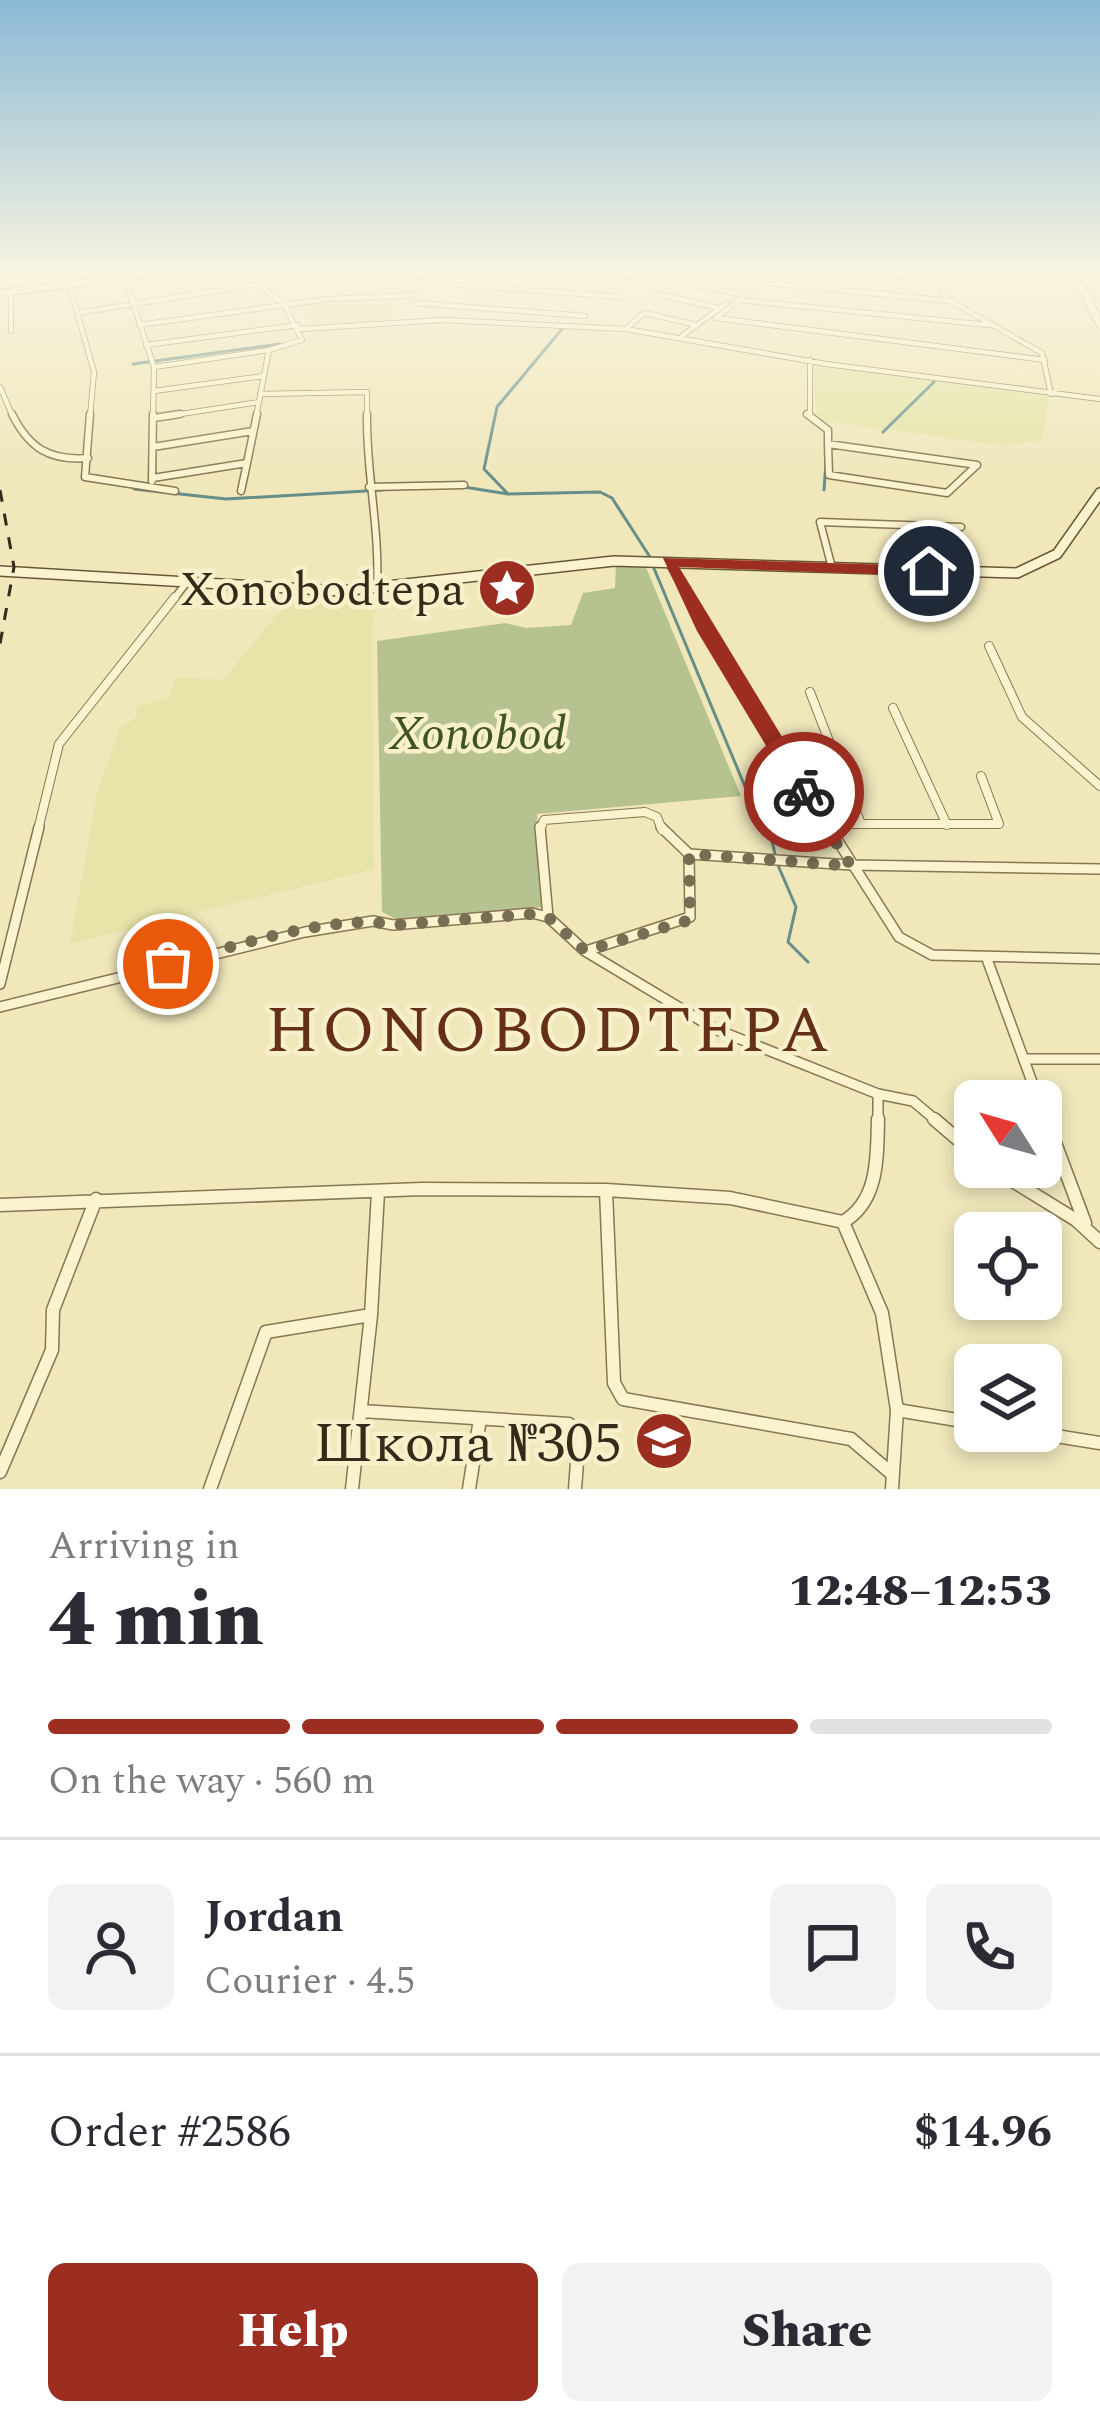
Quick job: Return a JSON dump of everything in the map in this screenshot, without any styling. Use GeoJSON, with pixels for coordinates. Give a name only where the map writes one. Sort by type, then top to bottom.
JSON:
{"type":"FeatureCollection","features":[{"type":"Feature","properties":{"kind":"main road"},"geometry":{"type":"LineString","coordinates":[[0,571],[328,591],[579,563],[1033,571],[1060,553],[1100,493]]}},
{"type":"Feature","properties":{"kind":"street"},"geometry":{"type":"LineString","coordinates":[[85,340],[94,372],[84,472],[89,480],[175,490]]}},
{"type":"Feature","properties":{"kind":"street"},"geometry":{"type":"LineString","coordinates":[[144,340],[154,368],[150,488]]}},
{"type":"Feature","properties":{"kind":"street"},"geometry":{"type":"LineString","coordinates":[[146,345],[184,340]]}},
{"type":"Feature","properties":{"kind":"street"},"geometry":{"type":"LineString","coordinates":[[154,368],[301,340]]}},
{"type":"Feature","properties":{"kind":"street"},"geometry":{"type":"LineString","coordinates":[[711,340],[810,359],[1100,399]]}},
{"type":"Feature","properties":{"kind":"street"},"geometry":{"type":"LineString","coordinates":[[892,340],[1045,360]]}},
{"type":"Feature","properties":{"kind":"street"},"geometry":{"type":"LineString","coordinates":[[1021,340],[1035,347],[1045,360],[1051,394]]}},
{"type":"Feature","properties":{"kind":"street"},"geometry":{"type":"LineString","coordinates":[[241,491],[269,350]]}},
{"type":"Feature","properties":{"kind":"street"},"geometry":{"type":"LineString","coordinates":[[810,359],[807,415],[827,429],[828,474],[947,493],[977,465],[828,445]]}},
{"type":"Feature","properties":{"kind":"street"},"geometry":{"type":"LineString","coordinates":[[154,392],[264,376]]}},
{"type":"Feature","properties":{"kind":"street"},"geometry":{"type":"LineString","coordinates":[[0,387],[20,433],[32,445],[61,462],[88,458]]}},
{"type":"Feature","properties":{"kind":"street"},"geometry":{"type":"LineString","coordinates":[[154,418],[260,398],[367,392],[369,491],[379,543],[377,589]]}},
{"type":"Feature","properties":{"kind":"street"},"geometry":{"type":"LineString","coordinates":[[154,447],[253,431]]}},
{"type":"Feature","properties":{"kind":"street"},"geometry":{"type":"LineString","coordinates":[[153,478],[247,463]]}},
{"type":"Feature","properties":{"kind":"street"},"geometry":{"type":"LineString","coordinates":[[369,491],[464,485]]}},
{"type":"Feature","properties":{"kind":"street"},"geometry":{"type":"LineString","coordinates":[[832,568],[820,522],[961,527]]}},
{"type":"Feature","properties":{"kind":"street"},"geometry":{"type":"LineString","coordinates":[[669,561],[742,692],[899,937],[932,955],[1100,959]]}},
{"type":"Feature","properties":{"kind":"street"},"geometry":{"type":"LineString","coordinates":[[0,984],[59,744],[188,581]]}},
{"type":"Feature","properties":{"kind":"street"},"geometry":{"type":"LineString","coordinates":[[989,646],[1022,717],[1100,787]]}},
{"type":"Feature","properties":{"kind":"street"},"geometry":{"type":"LineString","coordinates":[[810,692],[861,824]]}},
{"type":"Feature","properties":{"kind":"street"},"geometry":{"type":"LineString","coordinates":[[892,708],[947,825]]}},
{"type":"Feature","properties":{"kind":"street"},"geometry":{"type":"LineString","coordinates":[[825,824],[999,824],[981,776]]}},
{"type":"Feature","properties":{"kind":"street"},"geometry":{"type":"LineString","coordinates":[[548,917],[540,827],[544,820],[645,812],[657,818],[664,832],[689,854],[851,866],[1100,868]]}},
{"type":"Feature","properties":{"kind":"street"},"geometry":{"type":"LineString","coordinates":[[585,951],[686,921],[690,917],[689,854]]}},
{"type":"Feature","properties":{"kind":"street"},"geometry":{"type":"LineString","coordinates":[[0,1007],[304,932],[374,921],[393,925],[516,914],[548,917],[585,951],[715,1029],[878,1094],[914,1101],[954,1136]]}},
{"type":"Feature","properties":{"kind":"street"},"geometry":{"type":"LineString","coordinates":[[987,958],[1031,1080]]}},
{"type":"Feature","properties":{"kind":"street"},"geometry":{"type":"LineString","coordinates":[[1024,1059],[1100,1060]]}},
{"type":"Feature","properties":{"kind":"street"},"geometry":{"type":"LineString","coordinates":[[0,1205],[378,1192],[606,1190],[730,1198],[843,1222],[855,1218],[868,1199],[878,1094]]}},
{"type":"Feature","properties":{"kind":"street"},"geometry":{"type":"LineString","coordinates":[[1062,1162],[1086,1225],[1100,1243]]}},
{"type":"Feature","properties":{"kind":"street"},"geometry":{"type":"LineString","coordinates":[[1017,1188],[1086,1225]]}},
{"type":"Feature","properties":{"kind":"street"},"geometry":{"type":"LineString","coordinates":[[606,1190],[614,1383],[622,1400],[851,1439],[892,1481]]}},
{"type":"Feature","properties":{"kind":"street"},"geometry":{"type":"LineString","coordinates":[[352,1489],[371,1315],[378,1192]]}},
{"type":"Feature","properties":{"kind":"street"},"geometry":{"type":"LineString","coordinates":[[0,1472],[52,1349],[53,1310],[96,1199]]}},
{"type":"Feature","properties":{"kind":"street"},"geometry":{"type":"LineString","coordinates":[[843,1222],[878,1293],[893,1346],[897,1410],[892,1481]]}},
{"type":"Feature","properties":{"kind":"street"},"geometry":{"type":"LineString","coordinates":[[210,1489],[266,1332],[371,1315]]}},
{"type":"Feature","properties":{"kind":"street"},"geometry":{"type":"LineString","coordinates":[[897,1410],[954,1420]]}},
{"type":"Feature","properties":{"kind":"street"},"geometry":{"type":"LineString","coordinates":[[361,1411],[575,1428],[580,1446],[575,1489]]}},
{"type":"Feature","properties":{"kind":"street"},"geometry":{"type":"LineString","coordinates":[[469,1489],[480,1419]]}},
{"type":"Feature","properties":{"kind":"street"},"geometry":{"type":"LineString","coordinates":[[1062,1437],[1100,1443]]}},
{"type":"Feature","properties":{"kind":"shaded area"},"geometry":{"type":"Polygon","coordinates":[[[813,365],[1049,396],[1042,440],[1003,445],[817,420],[813,365]]]}},
{"type":"Feature","properties":{"kind":"shaded area"},"geometry":{"type":"Polygon","coordinates":[[[293,595],[377,601],[372,625],[374,869],[70,944],[97,794],[120,727],[136,718],[137,706],[168,698],[176,678],[223,680],[293,595]]]}},
{"type":"Feature","properties":{"kind":"green space","name":"Xonobod"},"geometry":{"type":"Polygon","coordinates":[[[616,564],[645,565],[741,796],[537,814],[544,907],[396,919],[382,912],[377,641],[505,623],[526,628],[571,625],[583,593],[615,588],[616,564]]]}},
{"type":"Feature","properties":{"kind":"waterway"},"geometry":{"type":"LineString","coordinates":[[508,494],[484,469],[497,407],[552,340]]}},
{"type":"Feature","properties":{"kind":"waterway"},"geometry":{"type":"LineString","coordinates":[[133,364],[280,344]]}},
{"type":"Feature","properties":{"kind":"waterway"},"geometry":{"type":"LineString","coordinates":[[883,432],[934,382]]}},
{"type":"Feature","properties":{"kind":"waterway"},"geometry":{"type":"LineString","coordinates":[[824,490],[826,462]]}},
{"type":"Feature","properties":{"kind":"waterway"},"geometry":{"type":"LineString","coordinates":[[464,487],[508,494]]}},
{"type":"Feature","properties":{"kind":"waterway"},"geometry":{"type":"LineString","coordinates":[[134,489],[226,499],[383,490]]}},
{"type":"Feature","properties":{"kind":"waterway"},"geometry":{"type":"LineString","coordinates":[[508,494],[600,492],[612,498],[650,557]]}},
{"type":"Feature","properties":{"kind":"waterway"},"geometry":{"type":"LineString","coordinates":[[653,566],[756,813],[769,827],[775,854]]}},
{"type":"Feature","properties":{"kind":"waterway"},"geometry":{"type":"LineString","coordinates":[[777,863],[796,907],[788,942],[808,962]]}},
{"type":"Feature","properties":{"kind":"railway"},"geometry":{"type":"LineString","coordinates":[[0,490],[14,567],[0,644]]}},
{"type":"Feature","properties":{"kind":"way so far"},"geometry":{"type":"LineString","coordinates":[[168,964],[374,921],[393,925],[516,914],[548,917],[585,951],[686,921],[690,917],[689,854],[851,866],[804,792]]}},
{"type":"Feature","properties":{"kind":"place","name":"Xonobodtepa"},"geometry":{"type":"Point","coordinates":[507,588]}},
{"type":"Feature","properties":{"kind":"place","name":"Школа №305"},"geometry":{"type":"Point","coordinates":[664,1441]}},
{"type":"Feature","properties":{"kind":"district","name":"HONOBODTEPA"},"geometry":{"type":"Point","coordinates":[549,1028]}},
{"type":"Feature","properties":{"kind":"route"},"geometry":{"type":"LineString","coordinates":[[804,792],[669,561],[929,571]]}}]}
